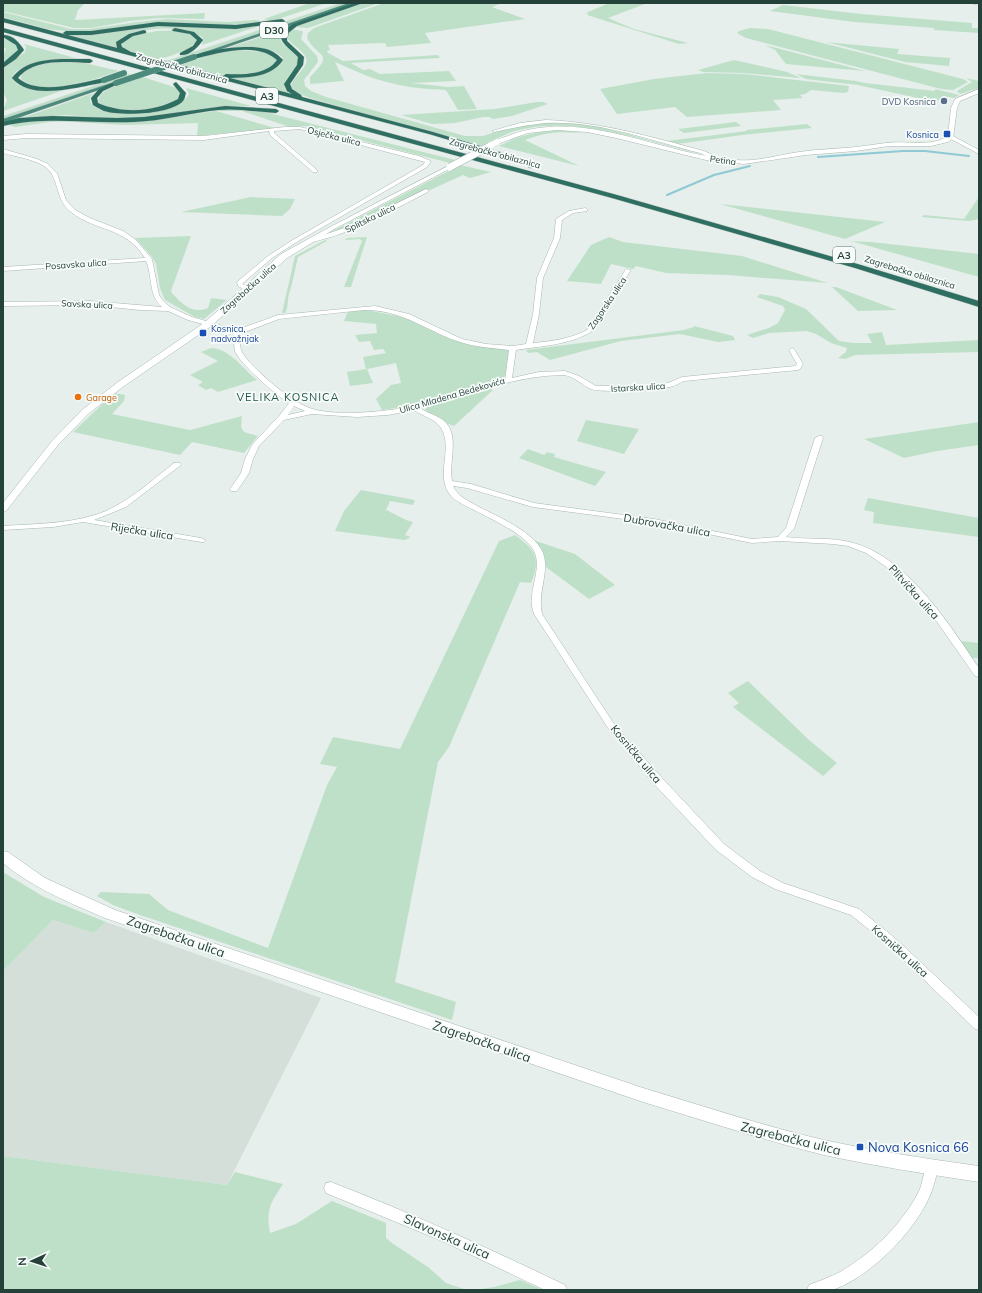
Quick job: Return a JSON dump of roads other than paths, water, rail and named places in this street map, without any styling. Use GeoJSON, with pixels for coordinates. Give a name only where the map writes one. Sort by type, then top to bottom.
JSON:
{"type":"FeatureCollection","features":[{"type":"Feature","properties":{"kind":"highway","name":"D30"},"geometry":{"type":"LineString","coordinates":[[3,114],[336,3]]}},
{"type":"Feature","properties":{"kind":"highway","name":"D30"},"geometry":{"type":"LineString","coordinates":[[3,123],[116,83],[354,3]]}},
{"type":"Feature","properties":{"kind":"highway"},"geometry":{"type":"LineString","coordinates":[[309,101],[293,94],[287,87],[288,80],[300,67],[301,57],[286,43],[282,38],[282,34],[288,28],[360,3]]}},
{"type":"Feature","properties":{"kind":"highway"},"geometry":{"type":"LineString","coordinates":[[3,20],[190,71],[309,101],[525,161],[531,166]]}},
{"type":"Feature","properties":{"kind":"highway"},"geometry":{"type":"LineString","coordinates":[[41,30],[82,33],[158,24],[229,27],[282,21]]}},
{"type":"Feature","properties":{"kind":"highway","name":"Zagrebačka obilaznica"},"geometry":{"type":"LineString","coordinates":[[3,25],[651,198]]}},
{"type":"Feature","properties":{"kind":"highway"},"geometry":{"type":"LineString","coordinates":[[143,58],[120,48],[118,43],[131,35],[156,30],[184,31],[198,36],[200,40],[198,44],[182,54]]}},
{"type":"Feature","properties":{"kind":"highway"},"geometry":{"type":"LineString","coordinates":[[4,34],[90,61],[276,111],[429,151],[501,165]]}},
{"type":"Feature","properties":{"kind":"highway"},"geometry":{"type":"LineString","coordinates":[[3,66],[14,58],[21,50],[18,44],[4,34]]}},
{"type":"Feature","properties":{"kind":"highway","name":"Zagrebačka obilaznica"},"geometry":{"type":"LineString","coordinates":[[4,34],[501,165],[789,246],[979,304]]}},
{"type":"Feature","properties":{"kind":"highway"},"geometry":{"type":"LineString","coordinates":[[190,71],[221,75],[247,75],[270,70],[279,63],[280,60],[270,52],[247,49],[229,50],[194,57]]}},
{"type":"Feature","properties":{"kind":"highway"},"geometry":{"type":"LineString","coordinates":[[90,61],[72,60],[43,63],[23,69],[15,78],[22,84],[45,88],[75,86],[104,80]]}},
{"type":"Feature","properties":{"kind":"highway"},"geometry":{"type":"LineString","coordinates":[[116,83],[97,94],[94,98],[95,104],[104,109],[118,112],[137,112],[164,108],[183,98],[183,89],[176,84]]}},
{"type":"Feature","properties":{"kind":"highway"},"geometry":{"type":"LineString","coordinates":[[3,123],[47,117],[149,120],[226,107],[246,107],[276,111]]}},
{"type":"Feature","properties":{"kind":"highway","name":"Zagrebačka obilaznica"},"geometry":{"type":"LineString","coordinates":[[672,204],[979,297]]}},
{"type":"Feature","properties":{"kind":"street"},"geometry":{"type":"LineString","coordinates":[[975,3],[979,4]]}},
{"type":"Feature","properties":{"kind":"street"},"geometry":{"type":"LineString","coordinates":[[979,92],[957,100],[954,108],[951,137],[979,152]]}},
{"type":"Feature","properties":{"kind":"street"},"geometry":{"type":"LineString","coordinates":[[494,131],[536,122],[580,123],[607,127],[702,152],[711,156],[711,159]]}},
{"type":"Feature","properties":{"kind":"street","name":"Osječka ulica"},"geometry":{"type":"LineString","coordinates":[[3,138],[27,136],[193,138],[294,128],[308,129],[426,160],[427,163],[270,256],[240,282],[240,285],[246,289]]}},
{"type":"Feature","properties":{"kind":"street","name":"Petina"},"geometry":{"type":"LineString","coordinates":[[450,167],[497,142],[525,131],[543,128],[568,128],[599,132],[711,159],[732,162],[751,162],[805,153],[857,149],[886,144],[933,143],[947,140],[951,137]]}},
{"type":"Feature","properties":{"kind":"street"},"geometry":{"type":"LineString","coordinates":[[271,130],[272,134],[315,170]]}},
{"type":"Feature","properties":{"kind":"street"},"geometry":{"type":"LineString","coordinates":[[3,151],[40,162],[51,168],[56,176],[60,194],[67,206],[82,217],[128,235],[149,259],[156,296],[163,304],[207,325],[236,333],[284,316],[375,308],[407,315],[466,342],[486,346],[514,348]]}},
{"type":"Feature","properties":{"kind":"street","name":"Zagrebačka ulica"},"geometry":{"type":"LineString","coordinates":[[3,509],[55,443],[85,412],[121,384],[207,325],[284,256],[450,167]]}},
{"type":"Feature","properties":{"kind":"street","name":"Splitska ulica"},"geometry":{"type":"LineString","coordinates":[[312,240],[342,232],[426,191]]}},
{"type":"Feature","properties":{"kind":"street"},"geometry":{"type":"LineString","coordinates":[[529,346],[536,314],[540,278],[557,238],[559,219],[571,212],[585,210]]}},
{"type":"Feature","properties":{"kind":"street","name":"Posavska ulica"},"geometry":{"type":"LineString","coordinates":[[3,269],[149,259]]}},
{"type":"Feature","properties":{"kind":"street","name":"Zagorska ulica"},"geometry":{"type":"LineString","coordinates":[[514,348],[569,340],[585,334],[604,309],[628,270]]}},
{"type":"Feature","properties":{"kind":"street","name":"Savska ulica"},"geometry":{"type":"LineString","coordinates":[[3,304],[90,303],[140,308],[171,309]]}},
{"type":"Feature","properties":{"kind":"street","name":"Ulica Mladena Bedekovića"},"geometry":{"type":"LineString","coordinates":[[236,333],[238,351],[255,373],[303,408],[314,412],[341,415],[376,415],[415,407],[508,381],[514,348]]}},
{"type":"Feature","properties":{"kind":"street","name":"Istarska ulica"},"geometry":{"type":"LineString","coordinates":[[508,381],[539,374],[565,373],[577,376],[594,388],[663,387],[682,379],[798,368],[800,364],[792,350]]}},
{"type":"Feature","properties":{"kind":"street"},"geometry":{"type":"LineString","coordinates":[[234,489],[245,473],[249,459],[256,445],[282,418],[293,402]]}},
{"type":"Feature","properties":{"kind":"street"},"geometry":{"type":"LineString","coordinates":[[415,407],[439,421],[447,430],[448,483]]}},
{"type":"Feature","properties":{"kind":"street"},"geometry":{"type":"LineString","coordinates":[[282,418],[314,412]]}},
{"type":"Feature","properties":{"kind":"street"},"geometry":{"type":"LineString","coordinates":[[780,539],[790,529],[819,438]]}},
{"type":"Feature","properties":{"kind":"street","name":"Riječka ulica"},"geometry":{"type":"LineString","coordinates":[[3,528],[53,526],[84,521],[112,511],[123,505],[177,465]]}},
{"type":"Feature","properties":{"kind":"street","name":"Dubrovačka ulica"},"geometry":{"type":"LineString","coordinates":[[448,483],[468,486],[543,507],[654,521],[752,541],[780,539]]}},
{"type":"Feature","properties":{"kind":"street","name":"Kosnička ulica"},"geometry":{"type":"LineString","coordinates":[[448,483],[453,493],[462,500],[509,527],[534,545],[541,562],[540,574],[534,598],[538,614],[611,726],[659,782],[720,847],[756,874],[779,886],[855,912],[892,942],[979,1025]]}},
{"type":"Feature","properties":{"kind":"street","name":"Riječka ulica"},"geometry":{"type":"LineString","coordinates":[[84,521],[201,540]]}},
{"type":"Feature","properties":{"kind":"street","name":"Plitvička ulica"},"geometry":{"type":"LineString","coordinates":[[780,539],[839,541],[862,548],[883,559],[908,581],[951,634],[978,674]]}},
{"type":"Feature","properties":{"kind":"street","name":"Zagrebačka ulica"},"geometry":{"type":"LineString","coordinates":[[3,856],[38,880],[65,895],[110,914],[643,1095],[757,1130],[824,1148],[979,1174]]}},
{"type":"Feature","properties":{"kind":"street"},"geometry":{"type":"LineString","coordinates":[[814,1290],[825,1287],[849,1275],[867,1262],[898,1231],[914,1214],[923,1198],[932,1167]]}},
{"type":"Feature","properties":{"kind":"street","name":"Slavonska ulica"},"geometry":{"type":"LineString","coordinates":[[331,1188],[381,1207],[478,1250],[560,1290]]}},
{"type":"Feature","properties":{"kind":"waterway"},"geometry":{"type":"LineString","coordinates":[[818,157],[903,151],[925,151],[969,156]]}},
{"type":"Feature","properties":{"kind":"waterway"},"geometry":{"type":"LineString","coordinates":[[667,195],[714,175],[750,166]]}},
{"type":"Feature","properties":{"kind":"place","name":"DVD Kosnica"},"geometry":{"type":"Point","coordinates":[944,101]}},
{"type":"Feature","properties":{"kind":"place","name":"Kosnica"},"geometry":{"type":"Point","coordinates":[947,134]}},
{"type":"Feature","properties":{"kind":"place","name":"Kosnica, nadvožnjak"},"geometry":{"type":"Point","coordinates":[203,333]}},
{"type":"Feature","properties":{"kind":"place","name":"Garage"},"geometry":{"type":"Point","coordinates":[78,397]}},
{"type":"Feature","properties":{"kind":"place","name":"Nova Kosnica 66"},"geometry":{"type":"Point","coordinates":[860,1147]}},
{"type":"Feature","properties":{"kind":"district","name":"VELIKA KOSNICA"},"geometry":{"type":"Point","coordinates":[288,397]}}]}
